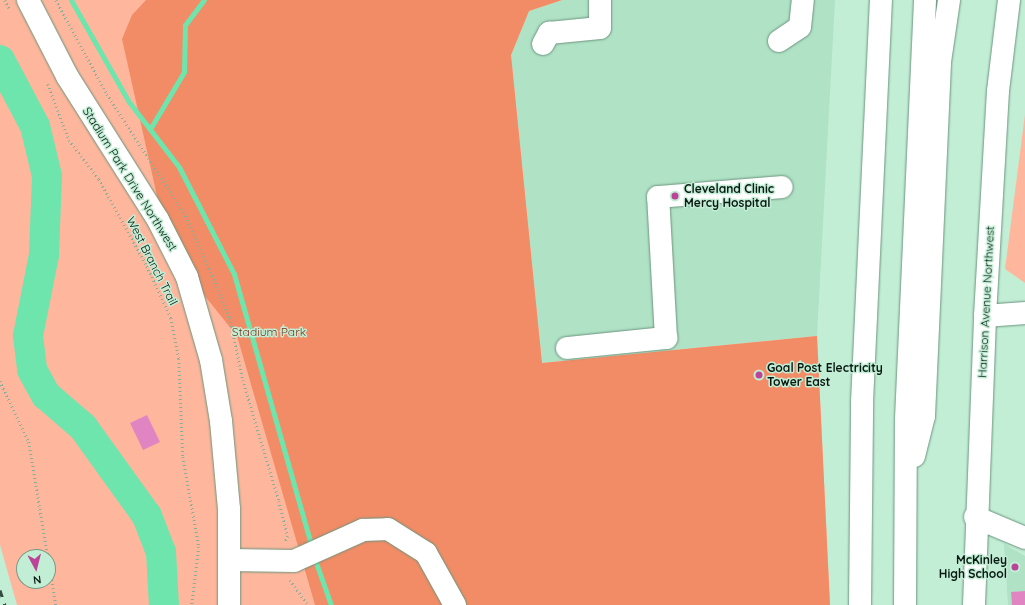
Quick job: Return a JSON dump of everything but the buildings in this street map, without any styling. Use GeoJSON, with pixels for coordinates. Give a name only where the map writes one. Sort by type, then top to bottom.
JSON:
{"type":"FeatureCollection","features":[{"type":"Feature","properties":{"kind":"main road"},"geometry":{"type":"LineString","coordinates":[[543,44],[549,33],[600,28],[600,0]]}},
{"type":"Feature","properties":{"kind":"main road"},"geometry":{"type":"LineString","coordinates":[[779,41],[800,27],[803,0]]}},
{"type":"Feature","properties":{"kind":"main road"},"geometry":{"type":"LineString","coordinates":[[873,0],[877,81]]}},
{"type":"Feature","properties":{"kind":"main road"},"geometry":{"type":"LineString","coordinates":[[860,605],[862,402],[881,0]]}},
{"type":"Feature","properties":{"kind":"main road"},"geometry":{"type":"LineString","coordinates":[[905,605],[904,492],[926,0]]}},
{"type":"Feature","properties":{"kind":"main road"},"geometry":{"type":"LineString","coordinates":[[904,492],[924,416],[940,62],[949,0]]}},
{"type":"Feature","properties":{"kind":"main road","name":"Harrison Avenue Northwest"},"geometry":{"type":"LineString","coordinates":[[974,605],[975,517],[998,91],[1009,0]]}},
{"type":"Feature","properties":{"kind":"main road","name":"Stadium Park Drive Northwest"},"geometry":{"type":"LineString","coordinates":[[20,7],[67,76],[158,220],[187,277],[211,360],[221,421],[230,560],[229,605]]}},
{"type":"Feature","properties":{"kind":"main road"},"geometry":{"type":"LineString","coordinates":[[567,348],[666,338],[658,197],[782,187]]}},
{"type":"Feature","properties":{"kind":"main road"},"geometry":{"type":"LineString","coordinates":[[985,316],[1025,313]]}},
{"type":"Feature","properties":{"kind":"main road"},"geometry":{"type":"LineString","coordinates":[[975,517],[1025,538]]}},
{"type":"Feature","properties":{"kind":"main road"},"geometry":{"type":"LineString","coordinates":[[230,560],[294,561],[329,547],[363,530],[388,529],[426,553],[455,605]]}},
{"type":"Feature","properties":{"kind":"path"},"geometry":{"type":"LineString","coordinates":[[5,0],[20,7]]}},
{"type":"Feature","properties":{"kind":"path","name":"West Branch Trail"},"geometry":{"type":"LineString","coordinates":[[46,80],[69,140],[99,179],[147,266],[171,318],[179,359],[183,457],[199,547],[192,605]]}},
{"type":"Feature","properties":{"kind":"path"},"geometry":{"type":"LineString","coordinates":[[0,381],[29,442],[56,605]]}},
{"type":"Feature","properties":{"kind":"shaded area","name":"Cleveland Clinic Mercy Hospital"},"geometry":{"type":"Polygon","coordinates":[[[562,0],[835,0],[817,336],[542,363],[511,55],[529,11],[562,0]]]}},
{"type":"Feature","properties":{"kind":"shaded area","name":"McKinley High School"},"geometry":{"type":"Polygon","coordinates":[[[1004,544],[1025,556],[1025,605],[1008,605],[1004,544]]]}},
{"type":"Feature","properties":{"kind":"green space","name":"Stadium Park"},"geometry":{"type":"Polygon","coordinates":[[[0,0],[562,0],[529,11],[511,55],[542,363],[817,336],[830,605],[17,605],[0,545],[0,0]]]}},
{"type":"Feature","properties":{"kind":"green space","name":"Stadium Park"},"geometry":{"type":"Polygon","coordinates":[[[146,0],[562,0],[529,11],[511,55],[542,363],[817,336],[830,605],[315,605],[237,336],[200,290],[157,196],[122,39],[132,15],[146,0]]]}},
{"type":"Feature","properties":{"kind":"green space"},"geometry":{"type":"Polygon","coordinates":[[[1025,114],[1025,283],[1005,269],[1025,114]]]}},
{"type":"Feature","properties":{"kind":"waterway"},"geometry":{"type":"LineString","coordinates":[[71,0],[129,102],[179,167],[234,274],[312,547]]}},
{"type":"Feature","properties":{"kind":"waterway"},"geometry":{"type":"LineString","coordinates":[[150,129],[184,72],[185,25],[204,0]]}},
{"type":"Feature","properties":{"kind":"waterway"},"geometry":{"type":"LineString","coordinates":[[0,60],[35,126],[47,176],[44,255],[28,336],[32,370],[46,395],[83,427],[147,516],[161,552],[164,605]]}},
{"type":"Feature","properties":{"kind":"waterway"},"geometry":{"type":"LineString","coordinates":[[314,557],[331,605]]}},
{"type":"Feature","properties":{"kind":"railway"},"geometry":{"type":"LineString","coordinates":[[0,590],[5,605]]}},
{"type":"Feature","properties":{"kind":"place","name":"Cleveland Clinic Mercy Hospital"},"geometry":{"type":"Point","coordinates":[675,196]}},
{"type":"Feature","properties":{"kind":"place","name":"Goal Post Electricity Tower East"},"geometry":{"type":"Point","coordinates":[759,375]}},
{"type":"Feature","properties":{"kind":"place","name":"McKinley High School"},"geometry":{"type":"Point","coordinates":[1015,567]}}]}
